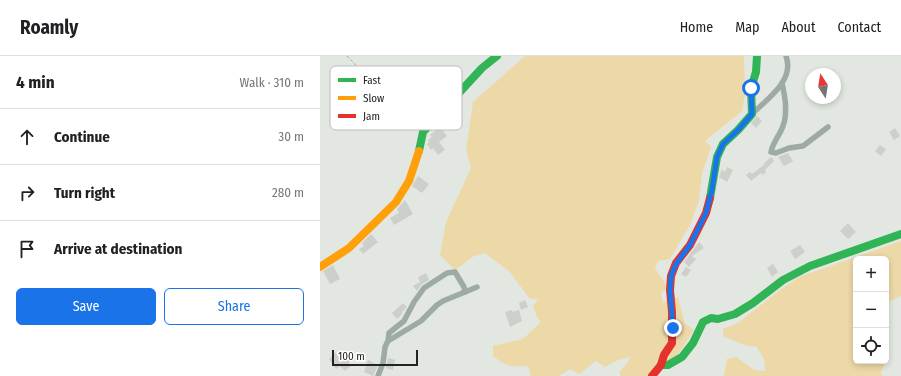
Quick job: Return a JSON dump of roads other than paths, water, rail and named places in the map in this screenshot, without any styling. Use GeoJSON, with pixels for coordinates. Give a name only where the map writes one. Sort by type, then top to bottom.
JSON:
{"type":"FeatureCollection","features":[{"type":"Feature","properties":{"kind":"street"},"geometry":{"type":"LineString","coordinates":[[462,90],[482,68],[497,56]]}},
{"type":"Feature","properties":{"kind":"street"},"geometry":{"type":"LineString","coordinates":[[752,114],[751,88],[756,72],[756,56]]}},
{"type":"Feature","properties":{"kind":"street"},"geometry":{"type":"LineString","coordinates":[[652,376],[661,365],[664,355],[672,343],[673,328],[670,290],[671,276],[676,264],[690,245],[706,213],[712,190],[717,157],[723,144],[776,92],[785,78],[787,68],[786,56]]}},
{"type":"Feature","properties":{"kind":"street"},"geometry":{"type":"LineString","coordinates":[[782,83],[786,109],[783,126],[775,141],[772,152],[776,153],[789,148],[803,146],[828,127]]}},
{"type":"Feature","properties":{"kind":"street"},"geometry":{"type":"LineString","coordinates":[[320,267],[349,248],[396,202],[409,181],[425,130]]}},
{"type":"Feature","properties":{"kind":"street"},"geometry":{"type":"LineString","coordinates":[[661,365],[666,366],[681,358],[691,346],[703,322],[706,320],[711,318],[716,320],[732,316],[754,303],[775,286],[799,271],[901,234]]}},
{"type":"Feature","properties":{"kind":"street"},"geometry":{"type":"LineString","coordinates":[[378,376],[383,363],[389,333],[404,322],[414,302],[424,288],[447,273],[455,272],[464,287],[465,292]]}},
{"type":"Feature","properties":{"kind":"street"},"geometry":{"type":"LineString","coordinates":[[388,341],[421,321],[437,305],[477,287]]}}]}
